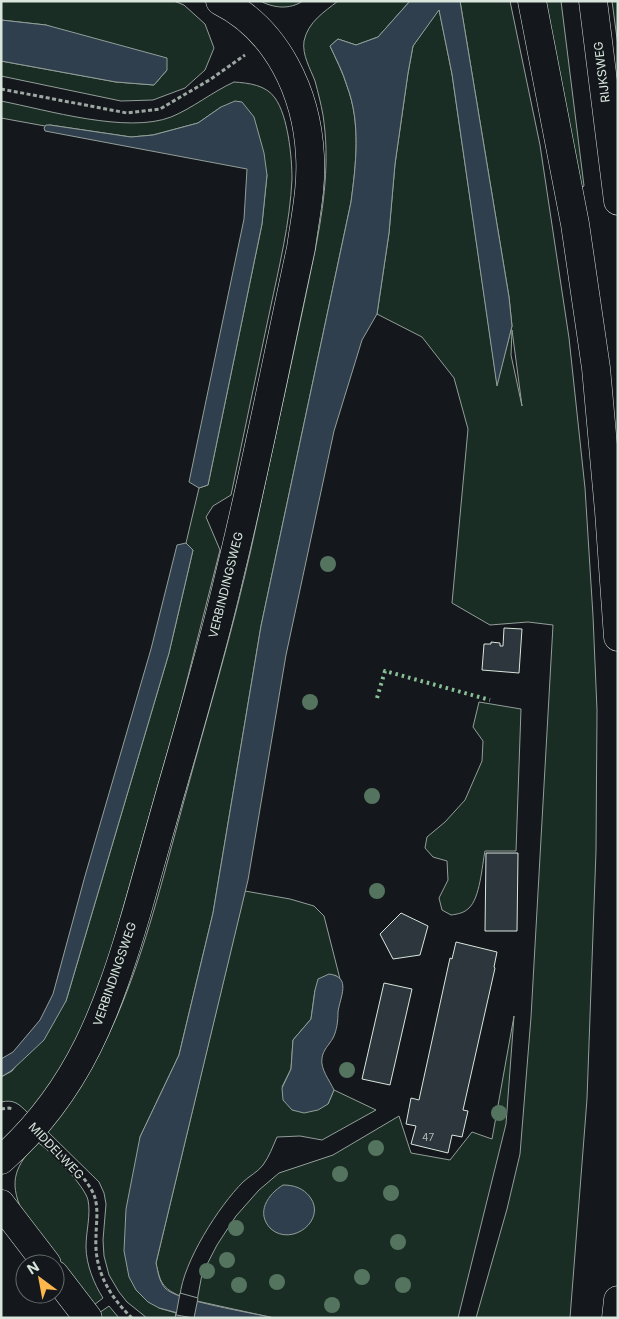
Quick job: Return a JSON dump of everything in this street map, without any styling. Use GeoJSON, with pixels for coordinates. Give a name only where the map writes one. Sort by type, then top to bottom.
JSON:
{"type":"FeatureCollection","features":[{"type":"Feature","properties":{"kind":"main road","name":"VERBINDINGSWEG"},"geometry":{"type":"LineString","coordinates":[[1,1160],[34,1127],[64,1089],[86,1052],[101,1021],[126,948],[199,692],[227,585],[299,258],[308,202],[310,157],[307,128],[295,83],[280,55],[268,39],[250,22],[220,1]]}},
{"type":"Feature","properties":{"kind":"main road"},"geometry":{"type":"LineString","coordinates":[[532,1],[575,224],[596,368],[618,636]]}},
{"type":"Feature","properties":{"kind":"main road","name":"RIJKSWEG"},"geometry":{"type":"LineString","coordinates":[[593,1],[618,201]]}},
{"type":"Feature","properties":{"kind":"main road"},"geometry":{"type":"LineString","coordinates":[[1,1204],[38,1254]]}},
{"type":"Feature","properties":{"kind":"main road"},"geometry":{"type":"LineString","coordinates":[[65,1288],[88,1318]]}},
{"type":"Feature","properties":{"kind":"main road"},"geometry":{"type":"LineString","coordinates":[[616,1318],[618,1300]]}},
{"type":"Feature","properties":{"kind":"path"},"geometry":{"type":"LineString","coordinates":[[1,89],[127,113],[160,109],[211,79],[268,39]]}},
{"type":"Feature","properties":{"kind":"path","name":"MIDDELWEG"},"geometry":{"type":"LineString","coordinates":[[1,1109],[8,1108],[16,1111],[34,1127],[79,1173],[95,1196],[97,1208],[95,1247],[100,1272],[112,1296],[132,1318]]}},
{"type":"Feature","properties":{"kind":"green space"},"geometry":{"type":"Polygon","coordinates":[[[1,1],[174,1],[184,5],[205,24],[214,48],[205,70],[185,88],[153,100],[121,101],[1,76],[1,61],[116,82],[154,85],[167,70],[46,25],[1,20],[1,1]]]}},
{"type":"Feature","properties":{"kind":"green space"},"geometry":{"type":"Polygon","coordinates":[[[260,1],[303,1],[292,6],[282,7],[260,1]]]}},
{"type":"Feature","properties":{"kind":"green space"},"geometry":{"type":"Polygon","coordinates":[[[338,1],[410,1],[378,37],[356,45],[338,39],[330,46],[345,81],[354,114],[356,158],[351,202],[261,626],[213,913],[179,1055],[140,1137],[159,1308],[176,1313],[175,1318],[147,1318],[127,1302],[109,1275],[104,1256],[103,1240],[106,1204],[99,1182],[47,1131],[75,1095],[98,1056],[118,1014],[135,970],[163,879],[224,659],[253,538],[304,306],[323,200],[326,149],[323,115],[315,81],[305,56],[304,41],[313,23],[322,13],[338,1]]]}},
{"type":"Feature","properties":{"kind":"green space"},"geometry":{"type":"Polygon","coordinates":[[[460,1],[510,1],[540,145],[569,338],[585,488],[597,710],[596,851],[587,1099],[570,1318],[476,1318],[507,1209],[520,1154],[531,1017],[553,625],[528,622],[490,625],[452,603],[468,429],[454,378],[422,337],[377,314],[389,233],[395,164],[413,46],[439,9],[452,74],[497,384],[512,326],[509,297],[460,1]],[[512,330],[511,355],[522,406],[512,330]]]}},
{"type":"Feature","properties":{"kind":"green space"},"geometry":{"type":"Polygon","coordinates":[[[543,1],[561,1],[584,186],[580,188],[543,1]]]}},
{"type":"Feature","properties":{"kind":"green space"},"geometry":{"type":"Polygon","coordinates":[[[612,1],[618,1],[618,46],[612,1]]]}},
{"type":"Feature","properties":{"kind":"green space"},"geometry":{"type":"Polygon","coordinates":[[[234,82],[262,87],[267,90],[275,98],[283,115],[290,148],[292,179],[287,228],[231,495],[213,506],[206,517],[220,550],[181,704],[112,947],[103,976],[74,1046],[58,1073],[28,1113],[16,1103],[9,1101],[1,1102],[1,1077],[12,1071],[66,1001],[169,653],[193,550],[186,543],[199,488],[208,485],[262,224],[267,175],[221,107],[198,123],[153,135],[131,137],[50,125],[45,126],[1,118],[1,101],[87,119],[132,123],[153,122],[171,117],[234,82]]]}},
{"type":"Feature","properties":{"kind":"green space"},"geometry":{"type":"Polygon","coordinates":[[[479,702],[521,709],[516,851],[485,851],[482,873],[473,903],[465,911],[451,915],[442,910],[439,898],[448,880],[447,861],[433,857],[425,848],[427,837],[445,822],[465,800],[482,761],[483,741],[473,727],[479,702]]]}},
{"type":"Feature","properties":{"kind":"green space"},"geometry":{"type":"Polygon","coordinates":[[[245,891],[290,899],[314,906],[324,916],[340,979],[335,975],[315,990],[311,1019],[293,1040],[291,1069],[282,1087],[328,1104],[334,1090],[376,1110],[322,1140],[300,1136],[277,1137],[263,1165],[243,1182],[213,1220],[188,1267],[180,1296],[163,1284],[156,1263],[245,891]]]}},
{"type":"Feature","properties":{"kind":"green space"},"geometry":{"type":"Polygon","coordinates":[[[514,1016],[506,1124],[458,1318],[274,1318],[197,1301],[202,1274],[217,1245],[236,1216],[259,1190],[279,1173],[333,1155],[399,1116],[411,1153],[450,1160],[472,1132],[492,1139],[514,1016]]]}},
{"type":"Feature","properties":{"kind":"green space"},"geometry":{"type":"Polygon","coordinates":[[[37,1142],[50,1152],[81,1186],[88,1200],[87,1260],[91,1274],[103,1298],[94,1305],[65,1267],[65,1254],[55,1254],[22,1211],[15,1191],[15,1182],[19,1166],[37,1142]]]}},
{"type":"Feature","properties":{"kind":"green space"},"geometry":{"type":"Polygon","coordinates":[[[109,1306],[119,1318],[102,1318],[99,1313],[109,1306]]]}},
{"type":"Feature","properties":{"kind":"water"},"geometry":{"type":"Polygon","coordinates":[[[410,1],[460,1],[509,297],[512,326],[497,386],[452,74],[439,10],[413,46],[395,164],[389,233],[377,314],[362,340],[334,431],[286,655],[248,880],[156,1263],[161,1282],[172,1293],[199,1302],[274,1318],[197,1318],[159,1308],[148,1302],[136,1290],[129,1277],[124,1251],[126,1209],[140,1137],[179,1055],[213,913],[261,626],[351,202],[356,158],[354,114],[345,81],[330,46],[338,39],[356,45],[378,37],[410,1]]]}},
{"type":"Feature","properties":{"kind":"water"},"geometry":{"type":"Polygon","coordinates":[[[1,20],[46,25],[167,58],[167,70],[154,85],[116,82],[1,61],[1,20]]]}},
{"type":"Feature","properties":{"kind":"water"},"geometry":{"type":"Polygon","coordinates":[[[235,101],[242,102],[254,117],[264,153],[267,175],[262,224],[208,485],[199,488],[189,482],[244,219],[247,169],[45,131],[44,128],[46,125],[50,125],[131,137],[153,135],[198,123],[221,107],[235,101]]]}},
{"type":"Feature","properties":{"kind":"water"},"geometry":{"type":"Polygon","coordinates":[[[186,543],[193,550],[169,653],[66,1001],[44,1040],[11,1071],[1,1077],[1,1059],[13,1052],[40,1020],[53,994],[151,649],[177,545],[186,543]]]}},
{"type":"Feature","properties":{"kind":"water"},"geometry":{"type":"Polygon","coordinates":[[[329,974],[340,979],[343,989],[335,1032],[322,1058],[324,1071],[334,1090],[328,1104],[318,1110],[304,1113],[292,1110],[283,1100],[282,1088],[291,1069],[293,1040],[311,1019],[318,979],[329,974]]]}},
{"type":"Feature","properties":{"kind":"water"},"geometry":{"type":"Polygon","coordinates":[[[283,1185],[295,1186],[301,1189],[310,1197],[314,1206],[311,1222],[297,1233],[288,1235],[279,1234],[271,1229],[264,1217],[265,1204],[273,1193],[283,1185]]]}},
{"type":"Feature","properties":{"kind":"pier"},"geometry":{"type":"Polygon","coordinates":[[[180,1293],[198,1298],[194,1318],[176,1315],[180,1293]]]}},
{"type":"Feature","properties":{"kind":"building"},"geometry":{"type":"Polygon","coordinates":[[[504,628],[522,629],[519,673],[482,670],[484,644],[491,644],[491,642],[500,643],[500,646],[503,646],[504,628]]]}},
{"type":"Feature","properties":{"kind":"building"},"geometry":{"type":"Polygon","coordinates":[[[486,853],[518,853],[517,931],[485,931],[486,853]]]}},
{"type":"Feature","properties":{"kind":"building"},"geometry":{"type":"Polygon","coordinates":[[[401,913],[428,926],[420,955],[393,959],[380,934],[401,913]]]}},
{"type":"Feature","properties":{"kind":"building"},"geometry":{"type":"Polygon","coordinates":[[[456,942],[497,952],[463,1110],[468,1111],[462,1137],[452,1135],[448,1153],[411,1144],[416,1126],[406,1124],[411,1098],[419,1100],[450,958],[452,959],[456,942]]]}},
{"type":"Feature","properties":{"kind":"building"},"geometry":{"type":"Polygon","coordinates":[[[384,983],[412,989],[390,1085],[362,1079],[384,983]]]}},
{"type":"Feature","properties":{"kind":"hedge"},"geometry":{"type":"LineString","coordinates":[[377,698],[385,671],[490,700]]}}]}
